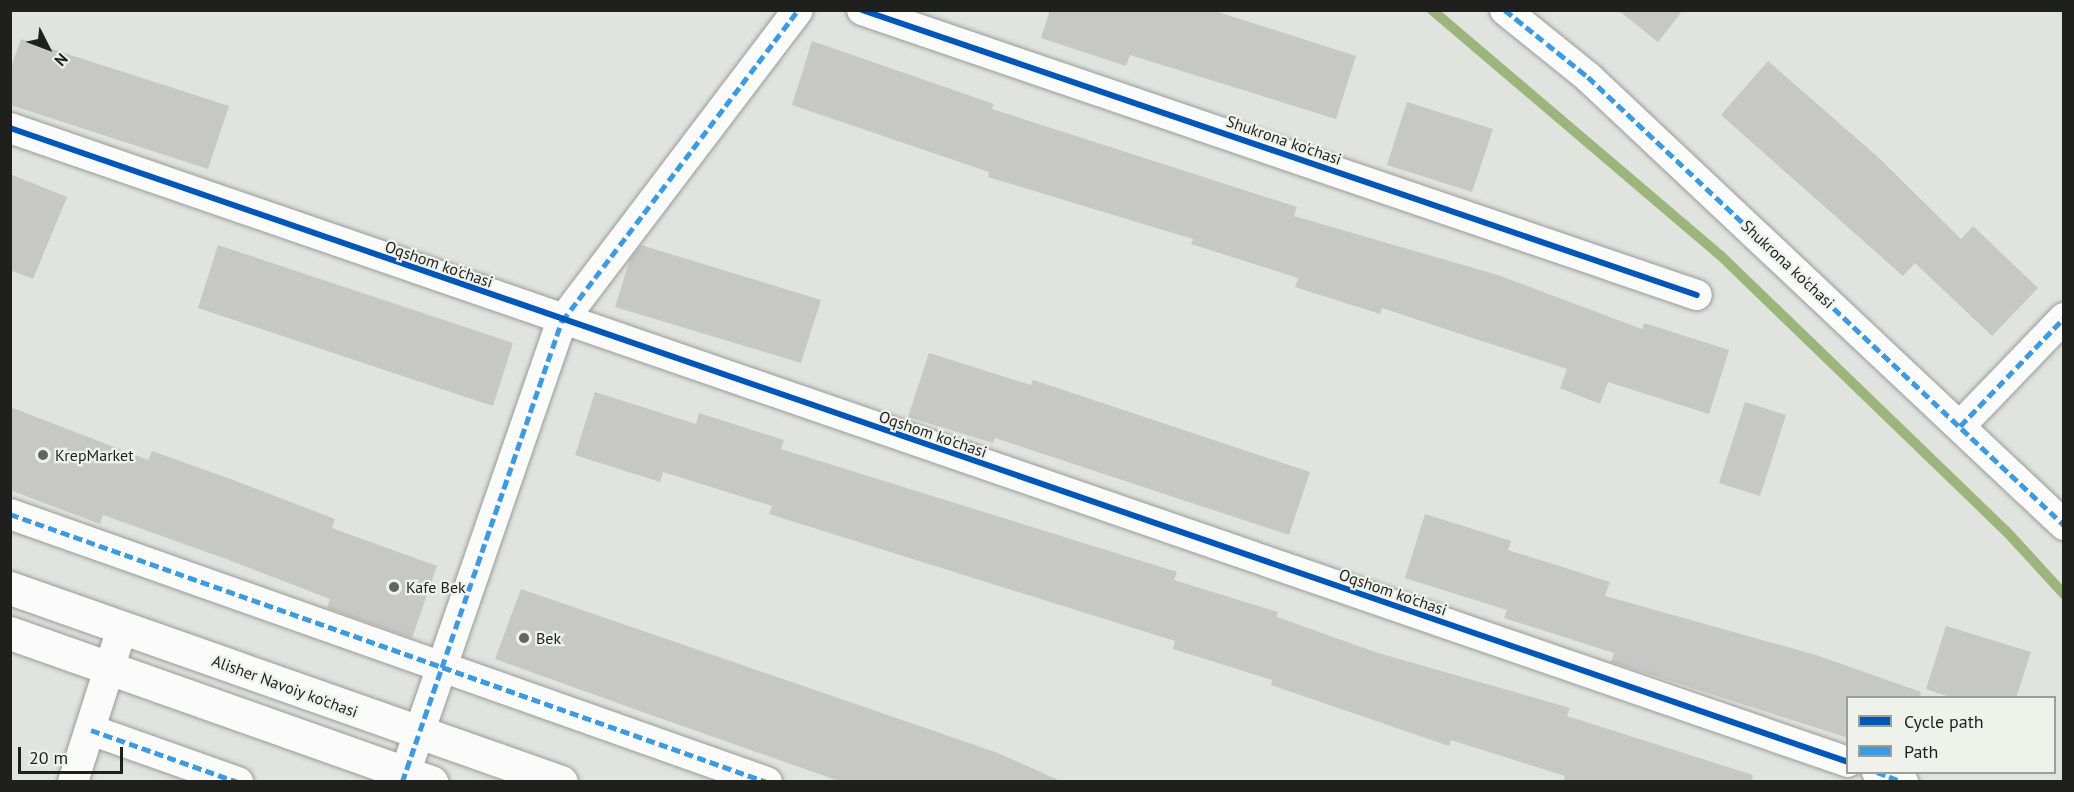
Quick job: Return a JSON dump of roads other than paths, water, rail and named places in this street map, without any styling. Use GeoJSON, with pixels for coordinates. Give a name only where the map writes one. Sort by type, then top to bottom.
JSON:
{"type":"FeatureCollection","features":[{"type":"Feature","properties":{"kind":"main road","name":"Alisher Navoiy ko'chasi"},"geometry":{"type":"LineString","coordinates":[[10,588],[561,782]]}},
{"type":"Feature","properties":{"kind":"main road"},"geometry":{"type":"LineString","coordinates":[[10,633],[413,779]]}},
{"type":"Feature","properties":{"kind":"street"},"geometry":{"type":"LineString","coordinates":[[413,779],[420,734],[562,321],[798,10]]}},
{"type":"Feature","properties":{"kind":"street","name":"Shukrona ko'chasi"},"geometry":{"type":"LineString","coordinates":[[862,10],[1698,295]]}},
{"type":"Feature","properties":{"kind":"street","name":"Shukrona ko'chasi"},"geometry":{"type":"LineString","coordinates":[[1505,10],[1588,76],[2064,525]]}},
{"type":"Feature","properties":{"kind":"street","name":"Oqshom ko'chasi"},"geometry":{"type":"LineString","coordinates":[[10,128],[562,321],[1846,761]]}},
{"type":"Feature","properties":{"kind":"street"},"geometry":{"type":"LineString","coordinates":[[1959,426],[2064,318]]}},
{"type":"Feature","properties":{"kind":"street"},"geometry":{"type":"LineString","coordinates":[[10,514],[767,782]]}},
{"type":"Feature","properties":{"kind":"street"},"geometry":{"type":"LineString","coordinates":[[73,782],[122,628]]}},
{"type":"Feature","properties":{"kind":"street"},"geometry":{"type":"LineString","coordinates":[[91,730],[238,782]]}},
{"type":"Feature","properties":{"kind":"street"},"geometry":{"type":"LineString","coordinates":[[1882,774],[1903,782]]}},
{"type":"Feature","properties":{"kind":"waterway"},"geometry":{"type":"LineString","coordinates":[[1432,10],[1720,255],[2006,531],[2064,594]]}},
{"type":"Feature","properties":{"kind":"place","name":"KrepMarket"},"geometry":{"type":"Point","coordinates":[43,455]}},
{"type":"Feature","properties":{"kind":"place","name":"Kafe Bek"},"geometry":{"type":"Point","coordinates":[394,587]}},
{"type":"Feature","properties":{"kind":"place","name":"Bek"},"geometry":{"type":"Point","coordinates":[524,638]}}]}
